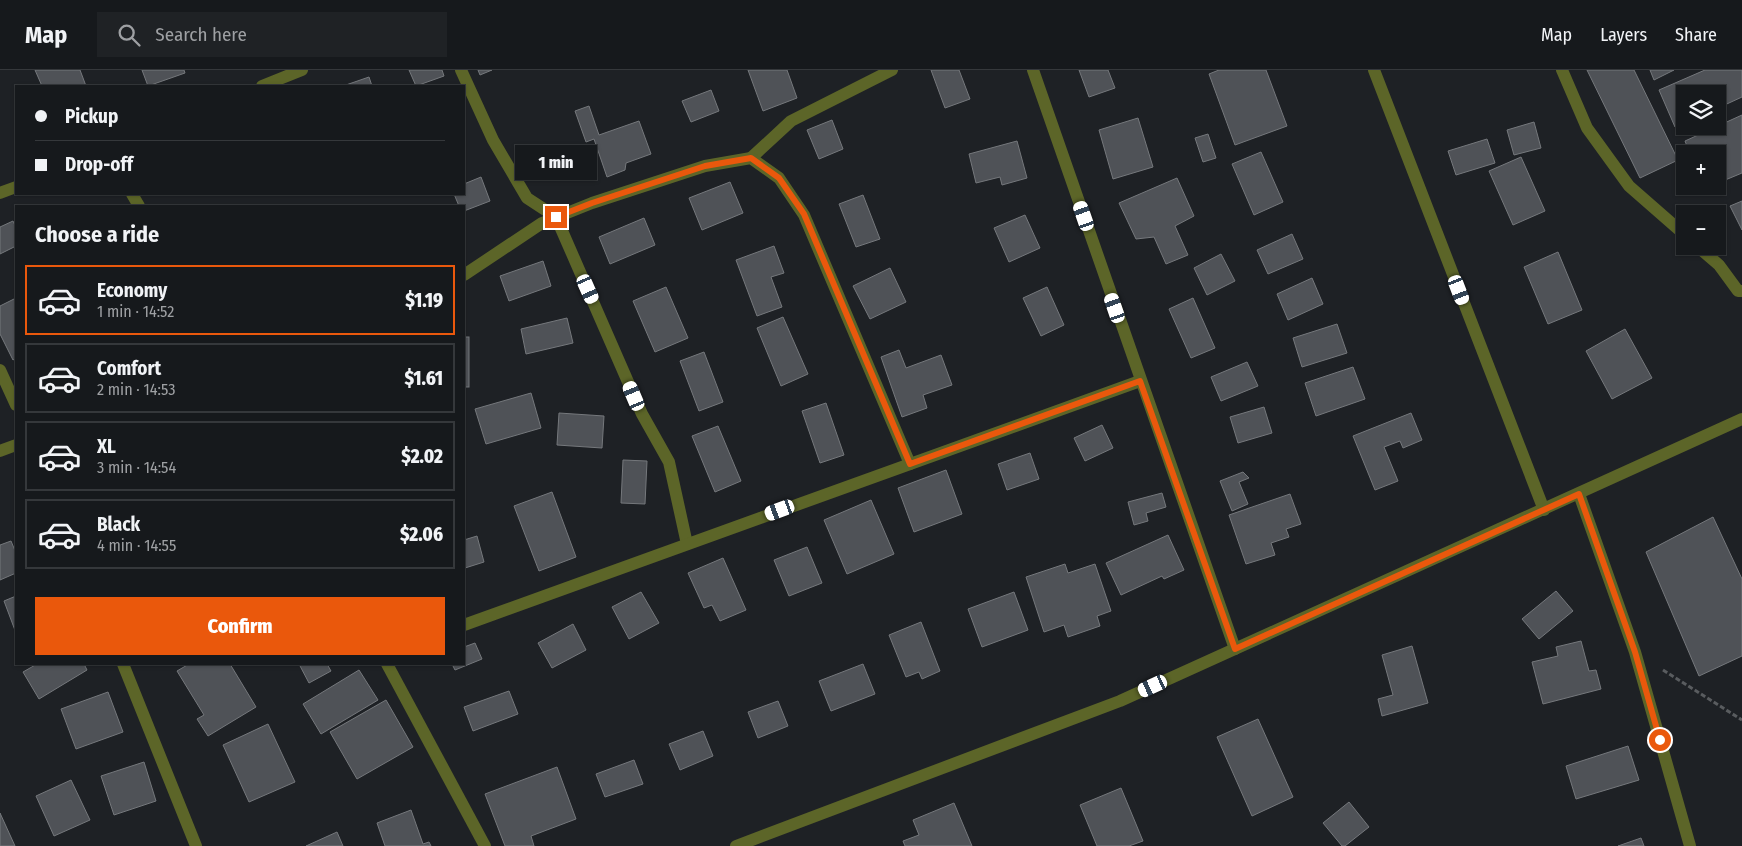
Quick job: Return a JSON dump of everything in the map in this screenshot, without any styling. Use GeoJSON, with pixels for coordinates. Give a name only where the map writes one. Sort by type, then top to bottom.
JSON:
{"type":"FeatureCollection","features":[{"type":"Feature","properties":{"kind":"street"},"geometry":{"type":"LineString","coordinates":[[264,85],[302,70]]}},
{"type":"Feature","properties":{"kind":"street"},"geometry":{"type":"LineString","coordinates":[[462,70],[493,140],[527,198],[556,217],[642,414],[669,462],[687,544]]}},
{"type":"Feature","properties":{"kind":"street"},"geometry":{"type":"LineString","coordinates":[[465,274],[542,223],[556,217],[592,203],[705,166],[751,158],[791,121],[892,70]]}},
{"type":"Feature","properties":{"kind":"street"},"geometry":{"type":"LineString","coordinates":[[1033,70],[1235,649]]}},
{"type":"Feature","properties":{"kind":"street"},"geometry":{"type":"LineString","coordinates":[[1374,70],[1544,510]]}},
{"type":"Feature","properties":{"kind":"street"},"geometry":{"type":"LineString","coordinates":[[1562,70],[1587,128],[1629,186],[1676,227]]}},
{"type":"Feature","properties":{"kind":"street"},"geometry":{"type":"LineString","coordinates":[[751,158],[779,178],[804,214],[910,464]]}},
{"type":"Feature","properties":{"kind":"street"},"geometry":{"type":"LineString","coordinates":[[0,194],[15,187]]}},
{"type":"Feature","properties":{"kind":"street"},"geometry":{"type":"LineString","coordinates":[[1708,255],[1719,265],[1738,291],[1742,292]]}},
{"type":"Feature","properties":{"kind":"street"},"geometry":{"type":"LineString","coordinates":[[0,370],[15,403]]}},
{"type":"Feature","properties":{"kind":"street"},"geometry":{"type":"LineString","coordinates":[[465,625],[1140,381]]}},
{"type":"Feature","properties":{"kind":"street"},"geometry":{"type":"LineString","coordinates":[[736,846],[1120,701],[1742,419]]}},
{"type":"Feature","properties":{"kind":"street"},"geometry":{"type":"LineString","coordinates":[[0,451],[15,445]]}},
{"type":"Feature","properties":{"kind":"street"},"geometry":{"type":"LineString","coordinates":[[1579,494],[1635,652],[1690,846]]}},
{"type":"Feature","properties":{"kind":"street"},"geometry":{"type":"LineString","coordinates":[[123,665],[196,846]]}},
{"type":"Feature","properties":{"kind":"street"},"geometry":{"type":"LineString","coordinates":[[387,665],[485,846]]}},
{"type":"Feature","properties":{"kind":"path"},"geometry":{"type":"LineString","coordinates":[[1635,652],[1742,720]]}},
{"type":"Feature","properties":{"kind":"building"},"geometry":{"type":"Polygon","coordinates":[[[35,70],[80,70],[86,85],[42,85],[35,70]]]}},
{"type":"Feature","properties":{"kind":"building"},"geometry":{"type":"Polygon","coordinates":[[[142,70],[184,70],[185,73],[148,85],[142,70]]]}},
{"type":"Feature","properties":{"kind":"building"},"geometry":{"type":"Polygon","coordinates":[[[409,70],[442,70],[444,76],[416,85],[409,70]]]}},
{"type":"Feature","properties":{"kind":"building"},"geometry":{"type":"Polygon","coordinates":[[[478,70],[492,70],[480,75],[478,70]]]}},
{"type":"Feature","properties":{"kind":"building"},"geometry":{"type":"Polygon","coordinates":[[[748,70],[787,70],[797,98],[763,111],[748,70]]]}},
{"type":"Feature","properties":{"kind":"building"},"geometry":{"type":"Polygon","coordinates":[[[931,70],[959,70],[970,99],[945,108],[931,70]]]}},
{"type":"Feature","properties":{"kind":"building"},"geometry":{"type":"Polygon","coordinates":[[[1079,70],[1108,70],[1115,88],[1089,97],[1079,70]]]}},
{"type":"Feature","properties":{"kind":"building"},"geometry":{"type":"Polygon","coordinates":[[[1219,70],[1266,70],[1287,126],[1235,145],[1209,74],[1219,70]]]}},
{"type":"Feature","properties":{"kind":"building"},"geometry":{"type":"Polygon","coordinates":[[[1587,70],[1634,70],[1676,156],[1676,161],[1640,178],[1587,70]]]}},
{"type":"Feature","properties":{"kind":"building"},"geometry":{"type":"Polygon","coordinates":[[[1650,70],[1674,70],[1654,80],[1650,70]]]}},
{"type":"Feature","properties":{"kind":"building"},"geometry":{"type":"Polygon","coordinates":[[[1705,70],[1742,70],[1742,97],[1726,104],[1726,85],[1676,85],[1675,127],[1659,90],[1705,70]]]}},
{"type":"Feature","properties":{"kind":"building"},"geometry":{"type":"Polygon","coordinates":[[[369,77],[372,85],[346,85],[369,77]]]}},
{"type":"Feature","properties":{"kind":"building"},"geometry":{"type":"Polygon","coordinates":[[[711,90],[719,111],[691,122],[682,101],[711,90]]]}},
{"type":"Feature","properties":{"kind":"building"},"geometry":{"type":"Polygon","coordinates":[[[589,106],[599,135],[639,121],[651,154],[626,163],[625,170],[607,177],[594,139],[586,142],[575,111],[589,106]]]}},
{"type":"Feature","properties":{"kind":"building"},"geometry":{"type":"Polygon","coordinates":[[[1742,115],[1742,173],[1726,180],[1726,145],[1687,145],[1685,141],[1698,135],[1726,135],[1726,122],[1742,115]]]}},
{"type":"Feature","properties":{"kind":"building"},"geometry":{"type":"Polygon","coordinates":[[[1138,118],[1153,167],[1113,179],[1099,130],[1138,118]]]}},
{"type":"Feature","properties":{"kind":"building"},"geometry":{"type":"Polygon","coordinates":[[[832,120],[843,149],[819,159],[807,130],[832,120]]]}},
{"type":"Feature","properties":{"kind":"building"},"geometry":{"type":"Polygon","coordinates":[[[1534,122],[1541,148],[1514,155],[1507,130],[1534,122]]]}},
{"type":"Feature","properties":{"kind":"building"},"geometry":{"type":"Polygon","coordinates":[[[1208,134],[1216,158],[1203,162],[1195,138],[1208,134]]]}},
{"type":"Feature","properties":{"kind":"building"},"geometry":{"type":"Polygon","coordinates":[[[1487,139],[1495,163],[1456,175],[1448,151],[1487,139]]]}},
{"type":"Feature","properties":{"kind":"building"},"geometry":{"type":"Polygon","coordinates":[[[1017,141],[1027,178],[1002,185],[1000,177],[976,183],[969,154],[1017,141]]]}},
{"type":"Feature","properties":{"kind":"building"},"geometry":{"type":"Polygon","coordinates":[[[560,150],[566,171],[537,180],[531,159],[560,150]]]}},
{"type":"Feature","properties":{"kind":"building"},"geometry":{"type":"Polygon","coordinates":[[[1261,152],[1283,202],[1254,215],[1232,164],[1261,152]]]}},
{"type":"Feature","properties":{"kind":"building"},"geometry":{"type":"Polygon","coordinates":[[[1521,157],[1545,211],[1513,225],[1489,171],[1521,157]]]}},
{"type":"Feature","properties":{"kind":"building"},"geometry":{"type":"Polygon","coordinates":[[[481,177],[490,201],[465,211],[465,205],[459,205],[454,195],[465,195],[465,184],[481,177]]]}},
{"type":"Feature","properties":{"kind":"building"},"geometry":{"type":"Polygon","coordinates":[[[1177,178],[1194,216],[1175,226],[1188,255],[1166,264],[1154,237],[1136,239],[1119,203],[1177,178]]]}},
{"type":"Feature","properties":{"kind":"building"},"geometry":{"type":"Polygon","coordinates":[[[730,182],[743,213],[702,230],[689,198],[730,182]]]}},
{"type":"Feature","properties":{"kind":"building"},"geometry":{"type":"Polygon","coordinates":[[[863,195],[880,239],[856,247],[839,204],[863,195]]]}},
{"type":"Feature","properties":{"kind":"building"},"geometry":{"type":"Polygon","coordinates":[[[1742,201],[1742,230],[1730,206],[1742,201]]]}},
{"type":"Feature","properties":{"kind":"building"},"geometry":{"type":"Polygon","coordinates":[[[1025,215],[1040,248],[1009,262],[994,228],[1025,215]]]}},
{"type":"Feature","properties":{"kind":"building"},"geometry":{"type":"Polygon","coordinates":[[[644,218],[655,245],[610,264],[599,237],[644,218]]]}},
{"type":"Feature","properties":{"kind":"building"},"geometry":{"type":"Polygon","coordinates":[[[13,221],[15,226],[15,246],[0,254],[0,227],[13,221]]]}},
{"type":"Feature","properties":{"kind":"building"},"geometry":{"type":"Polygon","coordinates":[[[1292,234],[1303,259],[1268,274],[1257,250],[1292,234]]]}},
{"type":"Feature","properties":{"kind":"building"},"geometry":{"type":"Polygon","coordinates":[[[774,246],[784,273],[771,277],[782,307],[757,316],[736,260],[774,246]]]}},
{"type":"Feature","properties":{"kind":"building"},"geometry":{"type":"Polygon","coordinates":[[[1558,252],[1582,310],[1548,324],[1524,267],[1558,252]]]}},
{"type":"Feature","properties":{"kind":"building"},"geometry":{"type":"Polygon","coordinates":[[[1221,254],[1235,281],[1207,295],[1194,268],[1221,254]]]}},
{"type":"Feature","properties":{"kind":"building"},"geometry":{"type":"Polygon","coordinates":[[[543,261],[551,286],[509,301],[500,276],[543,261]]]}},
{"type":"Feature","properties":{"kind":"building"},"geometry":{"type":"Polygon","coordinates":[[[890,268],[906,302],[870,319],[853,286],[890,268]]]}},
{"type":"Feature","properties":{"kind":"building"},"geometry":{"type":"Polygon","coordinates":[[[1312,278],[1323,304],[1288,320],[1277,294],[1312,278]]]}},
{"type":"Feature","properties":{"kind":"building"},"geometry":{"type":"Polygon","coordinates":[[[666,287],[688,338],[655,352],[633,301],[666,287]]]}},
{"type":"Feature","properties":{"kind":"building"},"geometry":{"type":"Polygon","coordinates":[[[1047,287],[1064,325],[1041,336],[1023,298],[1047,287]]]}},
{"type":"Feature","properties":{"kind":"building"},"geometry":{"type":"Polygon","coordinates":[[[15,298],[15,359],[13,360],[0,334],[0,306],[15,298]]]}},
{"type":"Feature","properties":{"kind":"building"},"geometry":{"type":"Polygon","coordinates":[[[1193,298],[1215,348],[1191,358],[1169,309],[1193,298]]]}},
{"type":"Feature","properties":{"kind":"building"},"geometry":{"type":"Polygon","coordinates":[[[783,317],[808,374],[781,386],[757,328],[783,317]]]}},
{"type":"Feature","properties":{"kind":"building"},"geometry":{"type":"Polygon","coordinates":[[[567,318],[573,343],[526,354],[521,329],[567,318]]]}},
{"type":"Feature","properties":{"kind":"building"},"geometry":{"type":"Polygon","coordinates":[[[1337,324],[1347,353],[1302,367],[1293,338],[1337,324]]]}},
{"type":"Feature","properties":{"kind":"building"},"geometry":{"type":"Polygon","coordinates":[[[1625,329],[1652,378],[1612,399],[1586,351],[1625,329]]]}},
{"type":"Feature","properties":{"kind":"building"},"geometry":{"type":"Polygon","coordinates":[[[465,337],[469,337],[469,387],[465,387],[465,337]]]}},
{"type":"Feature","properties":{"kind":"building"},"geometry":{"type":"Polygon","coordinates":[[[899,350],[906,368],[941,355],[952,385],[923,395],[927,408],[902,417],[881,357],[899,350]]]}},
{"type":"Feature","properties":{"kind":"building"},"geometry":{"type":"Polygon","coordinates":[[[704,352],[723,402],[699,411],[680,361],[704,352]]]}},
{"type":"Feature","properties":{"kind":"building"},"geometry":{"type":"Polygon","coordinates":[[[1247,362],[1258,386],[1221,401],[1211,377],[1247,362]]]}},
{"type":"Feature","properties":{"kind":"building"},"geometry":{"type":"Polygon","coordinates":[[[1353,367],[1365,399],[1316,416],[1305,383],[1353,367]]]}},
{"type":"Feature","properties":{"kind":"building"},"geometry":{"type":"Polygon","coordinates":[[[531,393],[541,428],[486,444],[475,409],[531,393]]]}},
{"type":"Feature","properties":{"kind":"building"},"geometry":{"type":"Polygon","coordinates":[[[826,403],[844,455],[820,463],[802,411],[826,403]]]}},
{"type":"Feature","properties":{"kind":"building"},"geometry":{"type":"Polygon","coordinates":[[[1264,407],[1272,433],[1238,443],[1230,417],[1264,407]]]}},
{"type":"Feature","properties":{"kind":"building"},"geometry":{"type":"Polygon","coordinates":[[[559,413],[604,416],[602,448],[557,445],[559,413]]]}},
{"type":"Feature","properties":{"kind":"building"},"geometry":{"type":"Polygon","coordinates":[[[1411,413],[1422,440],[1403,448],[1400,441],[1384,447],[1398,481],[1375,490],[1353,436],[1411,413]]]}},
{"type":"Feature","properties":{"kind":"building"},"geometry":{"type":"Polygon","coordinates":[[[1102,425],[1113,448],[1085,461],[1074,438],[1102,425]]]}},
{"type":"Feature","properties":{"kind":"building"},"geometry":{"type":"Polygon","coordinates":[[[718,426],[741,481],[715,492],[692,436],[718,426]]]}},
{"type":"Feature","properties":{"kind":"building"},"geometry":{"type":"Polygon","coordinates":[[[1030,453],[1039,479],[1007,490],[998,464],[1030,453]]]}},
{"type":"Feature","properties":{"kind":"building"},"geometry":{"type":"Polygon","coordinates":[[[623,460],[647,461],[645,504],[621,503],[623,460]]]}},
{"type":"Feature","properties":{"kind":"building"},"geometry":{"type":"Polygon","coordinates":[[[946,470],[962,514],[914,532],[898,488],[946,470]]]}},
{"type":"Feature","properties":{"kind":"building"},"geometry":{"type":"Polygon","coordinates":[[[1243,472],[1249,478],[1239,482],[1248,504],[1232,511],[1220,481],[1243,472]]]}},
{"type":"Feature","properties":{"kind":"building"},"geometry":{"type":"Polygon","coordinates":[[[552,492],[576,557],[539,571],[514,506],[552,492]]]}},
{"type":"Feature","properties":{"kind":"building"},"geometry":{"type":"Polygon","coordinates":[[[1162,493],[1166,507],[1146,513],[1148,521],[1134,525],[1128,502],[1162,493]]]}},
{"type":"Feature","properties":{"kind":"building"},"geometry":{"type":"Polygon","coordinates":[[[1290,494],[1301,524],[1286,529],[1289,537],[1271,543],[1275,555],[1246,564],[1229,515],[1290,494]]]}},
{"type":"Feature","properties":{"kind":"building"},"geometry":{"type":"Polygon","coordinates":[[[871,500],[894,554],[847,574],[824,520],[871,500]]]}},
{"type":"Feature","properties":{"kind":"building"},"geometry":{"type":"Polygon","coordinates":[[[1713,517],[1742,579],[1742,656],[1699,676],[1646,552],[1713,517]]]}},
{"type":"Feature","properties":{"kind":"building"},"geometry":{"type":"Polygon","coordinates":[[[1168,535],[1184,570],[1164,579],[1162,576],[1121,595],[1106,563],[1168,535]]]}},
{"type":"Feature","properties":{"kind":"building"},"geometry":{"type":"Polygon","coordinates":[[[477,536],[484,562],[465,568],[465,540],[477,536]]]}},
{"type":"Feature","properties":{"kind":"building"},"geometry":{"type":"Polygon","coordinates":[[[11,541],[15,551],[15,573],[0,580],[0,545],[11,541]]]}},
{"type":"Feature","properties":{"kind":"building"},"geometry":{"type":"Polygon","coordinates":[[[807,547],[822,583],[789,596],[774,560],[807,547]]]}},
{"type":"Feature","properties":{"kind":"building"},"geometry":{"type":"Polygon","coordinates":[[[723,558],[746,610],[720,621],[712,605],[704,608],[688,573],[723,558]]]}},
{"type":"Feature","properties":{"kind":"building"},"geometry":{"type":"Polygon","coordinates":[[[1065,564],[1068,573],[1095,564],[1111,611],[1097,616],[1100,626],[1068,637],[1064,625],[1044,632],[1026,577],[1065,564]]]}},
{"type":"Feature","properties":{"kind":"building"},"geometry":{"type":"Polygon","coordinates":[[[1556,591],[1573,611],[1539,639],[1522,619],[1556,591]]]}},
{"type":"Feature","properties":{"kind":"building"},"geometry":{"type":"Polygon","coordinates":[[[641,592],[659,623],[629,639],[612,607],[641,592]]]}},
{"type":"Feature","properties":{"kind":"building"},"geometry":{"type":"Polygon","coordinates":[[[1014,592],[1028,630],[982,647],[968,609],[1014,592]]]}},
{"type":"Feature","properties":{"kind":"building"},"geometry":{"type":"Polygon","coordinates":[[[15,596],[15,630],[4,601],[15,596]]]}},
{"type":"Feature","properties":{"kind":"building"},"geometry":{"type":"Polygon","coordinates":[[[921,622],[940,671],[922,679],[919,672],[906,677],[889,635],[921,622]]]}},
{"type":"Feature","properties":{"kind":"building"},"geometry":{"type":"Polygon","coordinates":[[[573,624],[586,650],[552,668],[538,643],[573,624]]]}},
{"type":"Feature","properties":{"kind":"building"},"geometry":{"type":"Polygon","coordinates":[[[1581,641],[1589,671],[1596,670],[1601,689],[1543,704],[1532,662],[1558,656],[1556,647],[1581,641]]]}},
{"type":"Feature","properties":{"kind":"building"},"geometry":{"type":"Polygon","coordinates":[[[475,643],[482,659],[455,670],[452,665],[465,665],[465,647],[475,643]]]}},
{"type":"Feature","properties":{"kind":"building"},"geometry":{"type":"Polygon","coordinates":[[[1412,646],[1428,703],[1382,716],[1378,699],[1393,695],[1382,655],[1412,646]]]}},
{"type":"Feature","properties":{"kind":"building"},"geometry":{"type":"Polygon","coordinates":[[[863,664],[875,694],[831,711],[819,681],[863,664]]]}},
{"type":"Feature","properties":{"kind":"building"},"geometry":{"type":"Polygon","coordinates":[[[35,665],[84,665],[87,670],[39,699],[23,672],[35,665]]]}},
{"type":"Feature","properties":{"kind":"building"},"geometry":{"type":"Polygon","coordinates":[[[187,665],[231,665],[256,707],[208,736],[197,719],[204,715],[177,671],[187,665]]]}},
{"type":"Feature","properties":{"kind":"building"},"geometry":{"type":"Polygon","coordinates":[[[300,665],[328,665],[331,671],[309,683],[300,665]]]}},
{"type":"Feature","properties":{"kind":"building"},"geometry":{"type":"Polygon","coordinates":[[[359,670],[378,700],[321,734],[303,704],[359,670]]]}},
{"type":"Feature","properties":{"kind":"building"},"geometry":{"type":"Polygon","coordinates":[[[509,691],[518,714],[473,731],[464,707],[509,691]]]}},
{"type":"Feature","properties":{"kind":"building"},"geometry":{"type":"Polygon","coordinates":[[[108,692],[123,732],[76,749],[61,709],[108,692]]]}},
{"type":"Feature","properties":{"kind":"building"},"geometry":{"type":"Polygon","coordinates":[[[386,700],[413,747],[357,779],[330,732],[386,700]]]}},
{"type":"Feature","properties":{"kind":"building"},"geometry":{"type":"Polygon","coordinates":[[[778,701],[788,726],[758,738],[748,712],[778,701]]]}},
{"type":"Feature","properties":{"kind":"building"},"geometry":{"type":"Polygon","coordinates":[[[1258,719],[1293,797],[1252,816],[1217,737],[1258,719]]]}},
{"type":"Feature","properties":{"kind":"building"},"geometry":{"type":"Polygon","coordinates":[[[268,724],[295,782],[249,802],[223,745],[268,724]]]}},
{"type":"Feature","properties":{"kind":"building"},"geometry":{"type":"Polygon","coordinates":[[[703,731],[713,756],[680,770],[669,744],[703,731]]]}},
{"type":"Feature","properties":{"kind":"building"},"geometry":{"type":"Polygon","coordinates":[[[1628,746],[1639,780],[1576,799],[1566,766],[1628,746]]]}},
{"type":"Feature","properties":{"kind":"building"},"geometry":{"type":"Polygon","coordinates":[[[634,760],[643,784],[605,797],[596,774],[634,760]]]}},
{"type":"Feature","properties":{"kind":"building"},"geometry":{"type":"Polygon","coordinates":[[[144,762],[156,801],[114,815],[101,776],[144,762]]]}},
{"type":"Feature","properties":{"kind":"building"},"geometry":{"type":"Polygon","coordinates":[[[557,767],[576,819],[531,836],[534,846],[505,846],[485,794],[557,767]]]}},
{"type":"Feature","properties":{"kind":"building"},"geometry":{"type":"Polygon","coordinates":[[[71,780],[90,820],[54,836],[36,796],[71,780]]]}},
{"type":"Feature","properties":{"kind":"building"},"geometry":{"type":"Polygon","coordinates":[[[1121,788],[1143,841],[1129,846],[1097,846],[1080,805],[1121,788]]]}},
{"type":"Feature","properties":{"kind":"building"},"geometry":{"type":"Polygon","coordinates":[[[1349,802],[1369,827],[1345,846],[1342,846],[1323,823],[1349,802]]]}},
{"type":"Feature","properties":{"kind":"building"},"geometry":{"type":"Polygon","coordinates":[[[954,803],[972,846],[905,846],[903,841],[919,835],[913,820],[954,803]]]}},
{"type":"Feature","properties":{"kind":"building"},"geometry":{"type":"Polygon","coordinates":[[[411,810],[423,844],[429,842],[431,846],[385,846],[377,823],[411,810]]]}},
{"type":"Feature","properties":{"kind":"building"},"geometry":{"type":"Polygon","coordinates":[[[0,813],[15,846],[0,846],[0,813]]]}},
{"type":"Feature","properties":{"kind":"building"},"geometry":{"type":"Polygon","coordinates":[[[337,832],[343,846],[306,846],[337,832]]]}},
{"type":"Feature","properties":{"kind":"building"},"geometry":{"type":"Polygon","coordinates":[[[1641,838],[1644,846],[1618,846],[1641,838]]]}},
{"type":"Feature","properties":{"kind":"route"},"geometry":{"type":"LineString","coordinates":[[556,217],[592,203],[705,166],[751,158],[779,178],[804,214],[910,464],[1140,381],[1235,649],[1579,494],[1635,652],[1660,740]]}}]}
